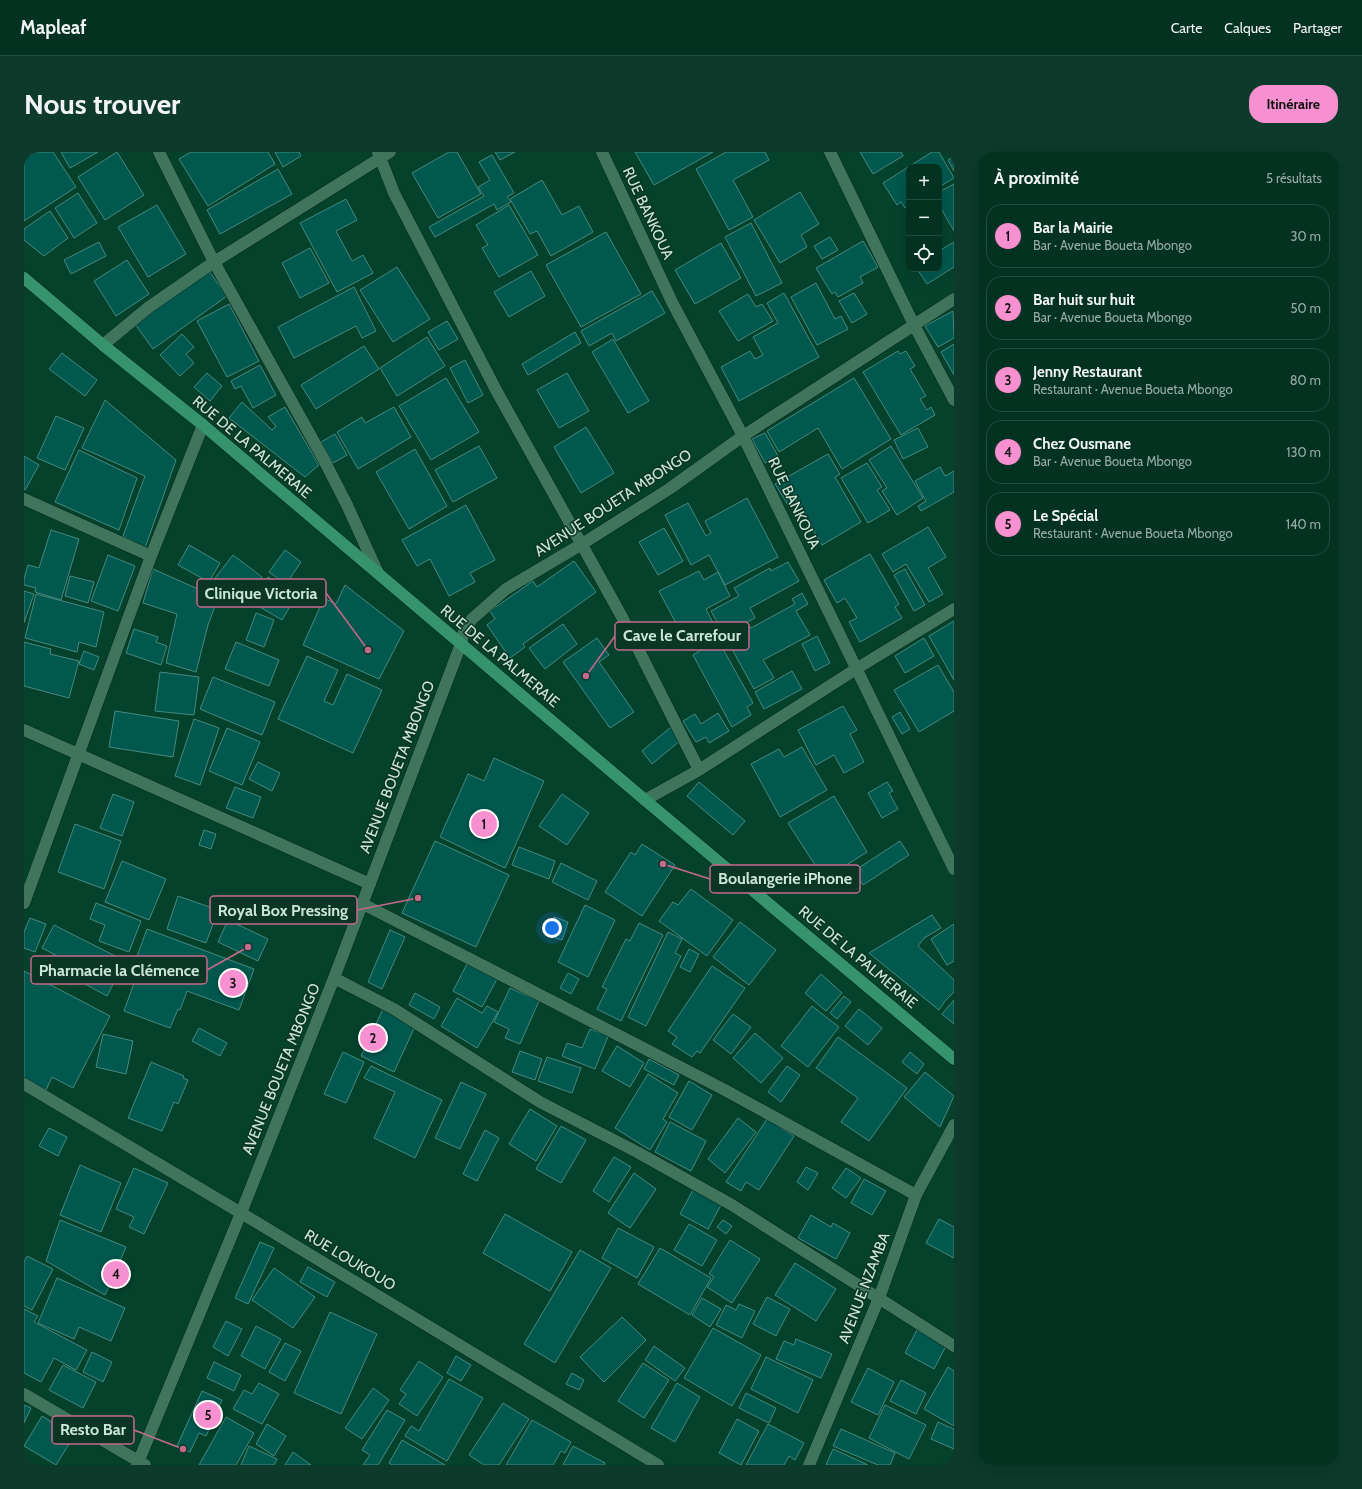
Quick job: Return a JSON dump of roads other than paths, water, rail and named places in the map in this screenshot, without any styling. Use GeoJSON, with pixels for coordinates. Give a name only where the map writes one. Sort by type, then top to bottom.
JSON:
{"type":"FeatureCollection","features":[{"type":"Feature","properties":{"kind":"main road","name":"RUE DE LA PALMERAIE"},"geometry":{"type":"LineString","coordinates":[[24,278],[103,345],[203,425],[645,800],[954,1059]]}},
{"type":"Feature","properties":{"kind":"street"},"geometry":{"type":"LineString","coordinates":[[159,152],[214,262],[323,458],[378,573]]}},
{"type":"Feature","properties":{"kind":"street","name":"RUE BANKOUA"},"geometry":{"type":"LineString","coordinates":[[602,152],[672,302],[743,436],[954,869]]}},
{"type":"Feature","properties":{"kind":"street"},"geometry":{"type":"LineString","coordinates":[[830,152],[914,325],[954,400]]}},
{"type":"Feature","properties":{"kind":"street"},"geometry":{"type":"LineString","coordinates":[[103,345],[149,307],[214,262],[383,154],[394,193],[492,383],[622,617],[699,770]]}},
{"type":"Feature","properties":{"kind":"street","name":"AVENUE BOUETA MBONGO"},"geometry":{"type":"LineString","coordinates":[[140,1464],[334,978],[461,644],[464,631],[472,619],[506,589],[582,544],[669,488],[743,436],[954,299]]}},
{"type":"Feature","properties":{"kind":"street"},"geometry":{"type":"LineString","coordinates":[[24,903],[80,754],[151,556],[203,425]]}},
{"type":"Feature","properties":{"kind":"street"},"geometry":{"type":"LineString","coordinates":[[24,499],[151,556]]}},
{"type":"Feature","properties":{"kind":"street"},"geometry":{"type":"LineString","coordinates":[[645,800],[699,770],[954,609]]}},
{"type":"Feature","properties":{"kind":"street"},"geometry":{"type":"LineString","coordinates":[[24,730],[370,884]]}},
{"type":"Feature","properties":{"kind":"street"},"geometry":{"type":"LineString","coordinates":[[362,904],[723,1089],[916,1195]]}},
{"type":"Feature","properties":{"kind":"street"},"geometry":{"type":"LineString","coordinates":[[334,978],[394,1009],[540,1102],[637,1152],[732,1205],[954,1346]]}},
{"type":"Feature","properties":{"kind":"street","name":"RUE LOUKOUO"},"geometry":{"type":"LineString","coordinates":[[24,1084],[241,1213],[658,1465]]}},
{"type":"Feature","properties":{"kind":"street","name":"AVENUE NZAMBA"},"geometry":{"type":"LineString","coordinates":[[810,1465],[879,1298],[916,1195],[954,1125]]}},
{"type":"Feature","properties":{"kind":"street"},"geometry":{"type":"LineString","coordinates":[[24,1394],[140,1464]]}},
{"type":"Feature","properties":{"kind":"place","name":"Clinique Victoria"},"geometry":{"type":"Point","coordinates":[368,650]}},
{"type":"Feature","properties":{"kind":"place","name":"Cave le Carrefour"},"geometry":{"type":"Point","coordinates":[586,676]}},
{"type":"Feature","properties":{"kind":"place","name":"Bar la Mairie"},"geometry":{"type":"Point","coordinates":[484,824]}},
{"type":"Feature","properties":{"kind":"place","name":"Boulangerie iPhone"},"geometry":{"type":"Point","coordinates":[663,864]}},
{"type":"Feature","properties":{"kind":"place","name":"Royal Box Pressing"},"geometry":{"type":"Point","coordinates":[418,898]}},
{"type":"Feature","properties":{"kind":"place","name":"Pharmacie la Clémence"},"geometry":{"type":"Point","coordinates":[248,947]}},
{"type":"Feature","properties":{"kind":"place","name":"Jenny Restaurant"},"geometry":{"type":"Point","coordinates":[233,983]}},
{"type":"Feature","properties":{"kind":"place","name":"Bar huit sur huit"},"geometry":{"type":"Point","coordinates":[373,1038]}},
{"type":"Feature","properties":{"kind":"place","name":"Chez Ousmane"},"geometry":{"type":"Point","coordinates":[116,1274]}},
{"type":"Feature","properties":{"kind":"place","name":"Le Spécial"},"geometry":{"type":"Point","coordinates":[208,1415]}},
{"type":"Feature","properties":{"kind":"place","name":"Resto Bar"},"geometry":{"type":"Point","coordinates":[183,1449]}}]}
